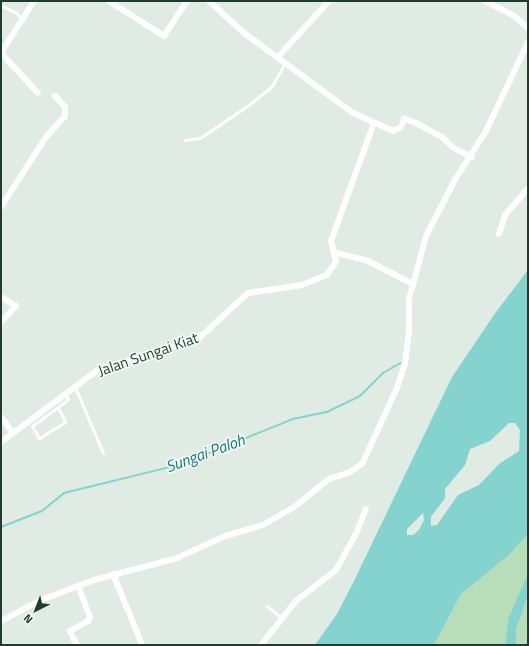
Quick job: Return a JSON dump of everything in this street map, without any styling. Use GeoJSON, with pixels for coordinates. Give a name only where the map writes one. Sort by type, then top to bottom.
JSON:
{"type":"FeatureCollection","features":[{"type":"Feature","properties":{"kind":"street"},"geometry":{"type":"LineString","coordinates":[[34,1],[24,21],[1,53],[38,93]]}},
{"type":"Feature","properties":{"kind":"street"},"geometry":{"type":"LineString","coordinates":[[109,1],[164,36],[187,1]]}},
{"type":"Feature","properties":{"kind":"street"},"geometry":{"type":"LineString","coordinates":[[208,1],[284,64],[323,93],[374,124],[393,131],[401,127],[404,119],[442,137],[454,148],[472,157]]}},
{"type":"Feature","properties":{"kind":"street"},"geometry":{"type":"LineString","coordinates":[[277,58],[329,1]]}},
{"type":"Feature","properties":{"kind":"street"},"geometry":{"type":"LineString","coordinates":[[485,1],[514,16],[528,28]]}},
{"type":"Feature","properties":{"kind":"street"},"geometry":{"type":"LineString","coordinates":[[1,621],[41,600],[78,586],[113,574],[177,558],[225,536],[263,525],[293,508],[329,479],[356,468],[367,455],[397,388],[405,364],[407,354],[409,300],[412,284],[420,253],[434,216],[472,157],[528,42]]}},
{"type":"Feature","properties":{"kind":"street"},"geometry":{"type":"LineString","coordinates":[[1,207],[46,137],[65,116],[65,106],[56,96]]}},
{"type":"Feature","properties":{"kind":"street","name":"Jalan Sungai Kiat"},"geometry":{"type":"LineString","coordinates":[[1,442],[99,369],[198,339],[248,293],[302,285],[322,279],[331,271],[336,261],[331,241],[374,124]]}},
{"type":"Feature","properties":{"kind":"street"},"geometry":{"type":"LineString","coordinates":[[499,234],[505,215],[528,189]]}},
{"type":"Feature","properties":{"kind":"street"},"geometry":{"type":"LineString","coordinates":[[333,252],[368,261],[412,284]]}},
{"type":"Feature","properties":{"kind":"street"},"geometry":{"type":"LineString","coordinates":[[1,297],[16,306],[1,322]]}},
{"type":"Feature","properties":{"kind":"street"},"geometry":{"type":"LineString","coordinates":[[1,417],[13,433]]}},
{"type":"Feature","properties":{"kind":"street"},"geometry":{"type":"LineString","coordinates":[[261,645],[283,620],[296,601],[336,570],[355,536],[366,509]]}},
{"type":"Feature","properties":{"kind":"street"},"geometry":{"type":"LineString","coordinates":[[113,574],[141,642]]}},
{"type":"Feature","properties":{"kind":"street"},"geometry":{"type":"LineString","coordinates":[[77,645],[70,631],[88,621],[90,617],[78,586]]}},
{"type":"Feature","properties":{"kind":"lane"},"geometry":{"type":"LineString","coordinates":[[2,6],[15,12],[24,21]]}},
{"type":"Feature","properties":{"kind":"lane"},"geometry":{"type":"LineString","coordinates":[[185,140],[200,138],[250,104],[272,86],[284,64]]}},
{"type":"Feature","properties":{"kind":"lane"},"geometry":{"type":"LineString","coordinates":[[75,386],[103,453]]}},
{"type":"Feature","properties":{"kind":"lane"},"geometry":{"type":"LineString","coordinates":[[58,407],[65,422],[39,438],[32,426],[67,400],[65,394]]}},
{"type":"Feature","properties":{"kind":"lane"},"geometry":{"type":"LineString","coordinates":[[267,606],[283,620]]}},
{"type":"Feature","properties":{"kind":"green space"},"geometry":{"type":"Polygon","coordinates":[[[528,534],[528,574],[505,645],[434,645],[461,594],[508,556],[528,534]]]}},
{"type":"Feature","properties":{"kind":"green space"},"geometry":{"type":"Polygon","coordinates":[[[528,595],[528,645],[516,645],[516,630],[528,595]]]}},
{"type":"Feature","properties":{"kind":"water"},"geometry":{"type":"Polygon","coordinates":[[[528,270],[528,534],[508,556],[461,594],[434,645],[315,645],[337,614],[354,581],[452,377],[496,312],[528,270]],[[509,423],[490,441],[470,449],[465,465],[445,489],[445,498],[431,517],[431,526],[437,525],[458,495],[479,485],[499,464],[519,451],[520,430],[515,423],[509,423]],[[423,513],[407,529],[407,535],[413,535],[419,530],[424,520],[423,513]]]}},
{"type":"Feature","properties":{"kind":"water"},"geometry":{"type":"Polygon","coordinates":[[[528,574],[528,595],[516,630],[516,645],[505,645],[509,617],[528,574]]]}},
{"type":"Feature","properties":{"kind":"waterway","name":"Sungai Paloh"},"geometry":{"type":"LineString","coordinates":[[1,527],[42,511],[64,493],[182,464],[293,419],[327,412],[360,396],[383,373],[400,363]]}}]}
